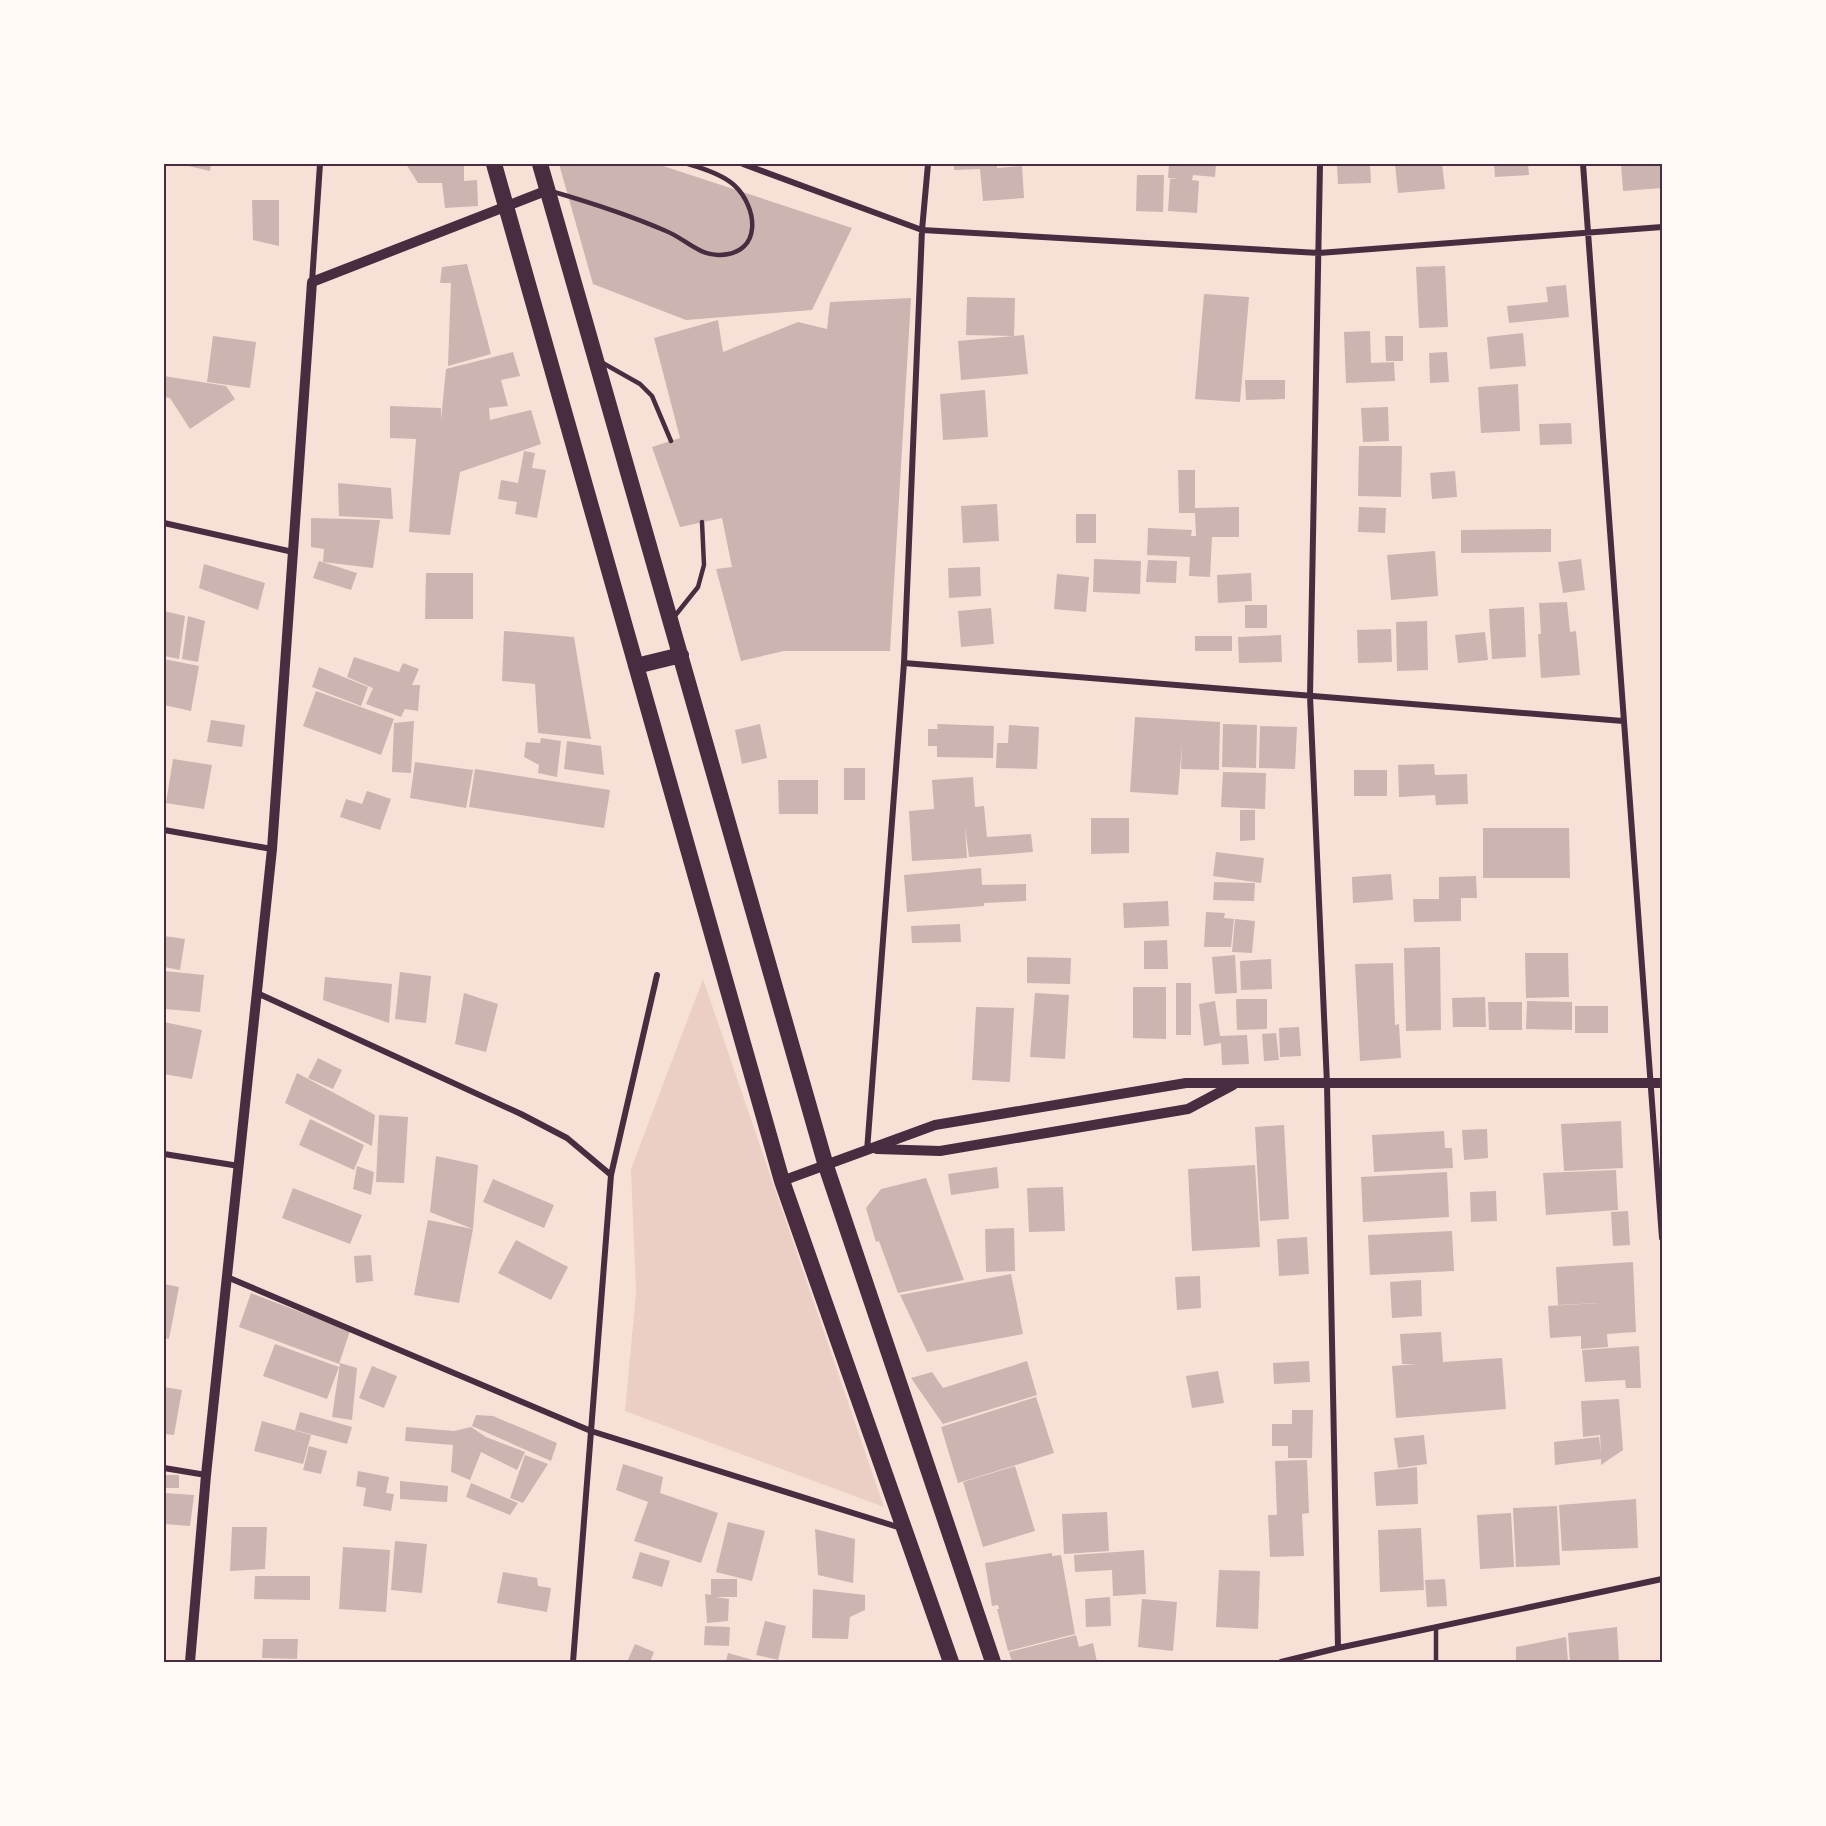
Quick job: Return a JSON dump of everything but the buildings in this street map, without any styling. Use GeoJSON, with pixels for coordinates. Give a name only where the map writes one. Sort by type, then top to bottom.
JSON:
{"type":"FeatureCollection","features":[{"type":"Feature","properties":{"kind":"highway"},"geometry":{"type":"LineString","coordinates":[[494,164],[782,1181],[951,1662]]}},
{"type":"Feature","properties":{"kind":"highway"},"geometry":{"type":"LineString","coordinates":[[540,164],[826,1166],[993,1662]]}},
{"type":"Feature","properties":{"kind":"highway"},"geometry":{"type":"LineString","coordinates":[[636,666],[681,655]]}},
{"type":"Feature","properties":{"kind":"street"},"geometry":{"type":"LineString","coordinates":[[189,1662],[206,1475],[272,849],[320,164]]}},
{"type":"Feature","properties":{"kind":"street"},"geometry":{"type":"LineString","coordinates":[[742,164],[922,230],[1319,253],[1662,227]]}},
{"type":"Feature","properties":{"kind":"street"},"geometry":{"type":"LineString","coordinates":[[869,1150],[904,663],[922,230],[928,164]]}},
{"type":"Feature","properties":{"kind":"street"},"geometry":{"type":"LineString","coordinates":[[1320,164],[1310,696],[1327,1084],[1338,1648]]}},
{"type":"Feature","properties":{"kind":"street"},"geometry":{"type":"LineString","coordinates":[[1583,164],[1590,234],[1623,721],[1657,1083],[1662,1238]]}},
{"type":"Feature","properties":{"kind":"street"},"geometry":{"type":"LineString","coordinates":[[312,282],[548,190]]}},
{"type":"Feature","properties":{"kind":"street"},"geometry":{"type":"LineString","coordinates":[[164,523],[293,552]]}},
{"type":"Feature","properties":{"kind":"street"},"geometry":{"type":"LineString","coordinates":[[904,663],[1623,721]]}},
{"type":"Feature","properties":{"kind":"street"},"geometry":{"type":"LineString","coordinates":[[164,830],[272,849]]}},
{"type":"Feature","properties":{"kind":"street"},"geometry":{"type":"LineString","coordinates":[[573,1662],[611,1174],[657,975]]}},
{"type":"Feature","properties":{"kind":"street"},"geometry":{"type":"LineString","coordinates":[[257,993],[521,1114],[567,1138],[611,1174]]}},
{"type":"Feature","properties":{"kind":"street"},"geometry":{"type":"LineString","coordinates":[[782,1181],[935,1125],[1186,1083],[1234,1085],[1657,1083]]}},
{"type":"Feature","properties":{"kind":"street"},"geometry":{"type":"LineString","coordinates":[[869,1150],[940,1151],[1188,1109],[1234,1085]]}},
{"type":"Feature","properties":{"kind":"street"},"geometry":{"type":"LineString","coordinates":[[164,1154],[239,1166]]}},
{"type":"Feature","properties":{"kind":"street"},"geometry":{"type":"LineString","coordinates":[[227,1277],[591,1431],[904,1529]]}},
{"type":"Feature","properties":{"kind":"street"},"geometry":{"type":"LineString","coordinates":[[164,1468],[206,1475]]}},
{"type":"Feature","properties":{"kind":"street"},"geometry":{"type":"LineString","coordinates":[[1281,1662],[1662,1579]]}},
{"type":"Feature","properties":{"kind":"lane"},"geometry":{"type":"LineString","coordinates":[[548,190],[623,213],[670,232],[702,252],[720,255],[740,251],[750,240],[754,220],[746,199],[733,183],[688,164]]}},
{"type":"Feature","properties":{"kind":"lane"},"geometry":{"type":"LineString","coordinates":[[596,359],[640,384],[652,396],[671,441]]}},
{"type":"Feature","properties":{"kind":"lane"},"geometry":{"type":"LineString","coordinates":[[671,622],[698,587],[704,565],[702,522]]}},
{"type":"Feature","properties":{"kind":"lane"},"geometry":{"type":"LineString","coordinates":[[1436,1627],[1436,1662]]}},
{"type":"Feature","properties":{"kind":"shaded area"},"geometry":{"type":"Polygon","coordinates":[[[703,979],[884,1507],[625,1411],[636,1293],[631,1169],[703,979]]]}}]}
